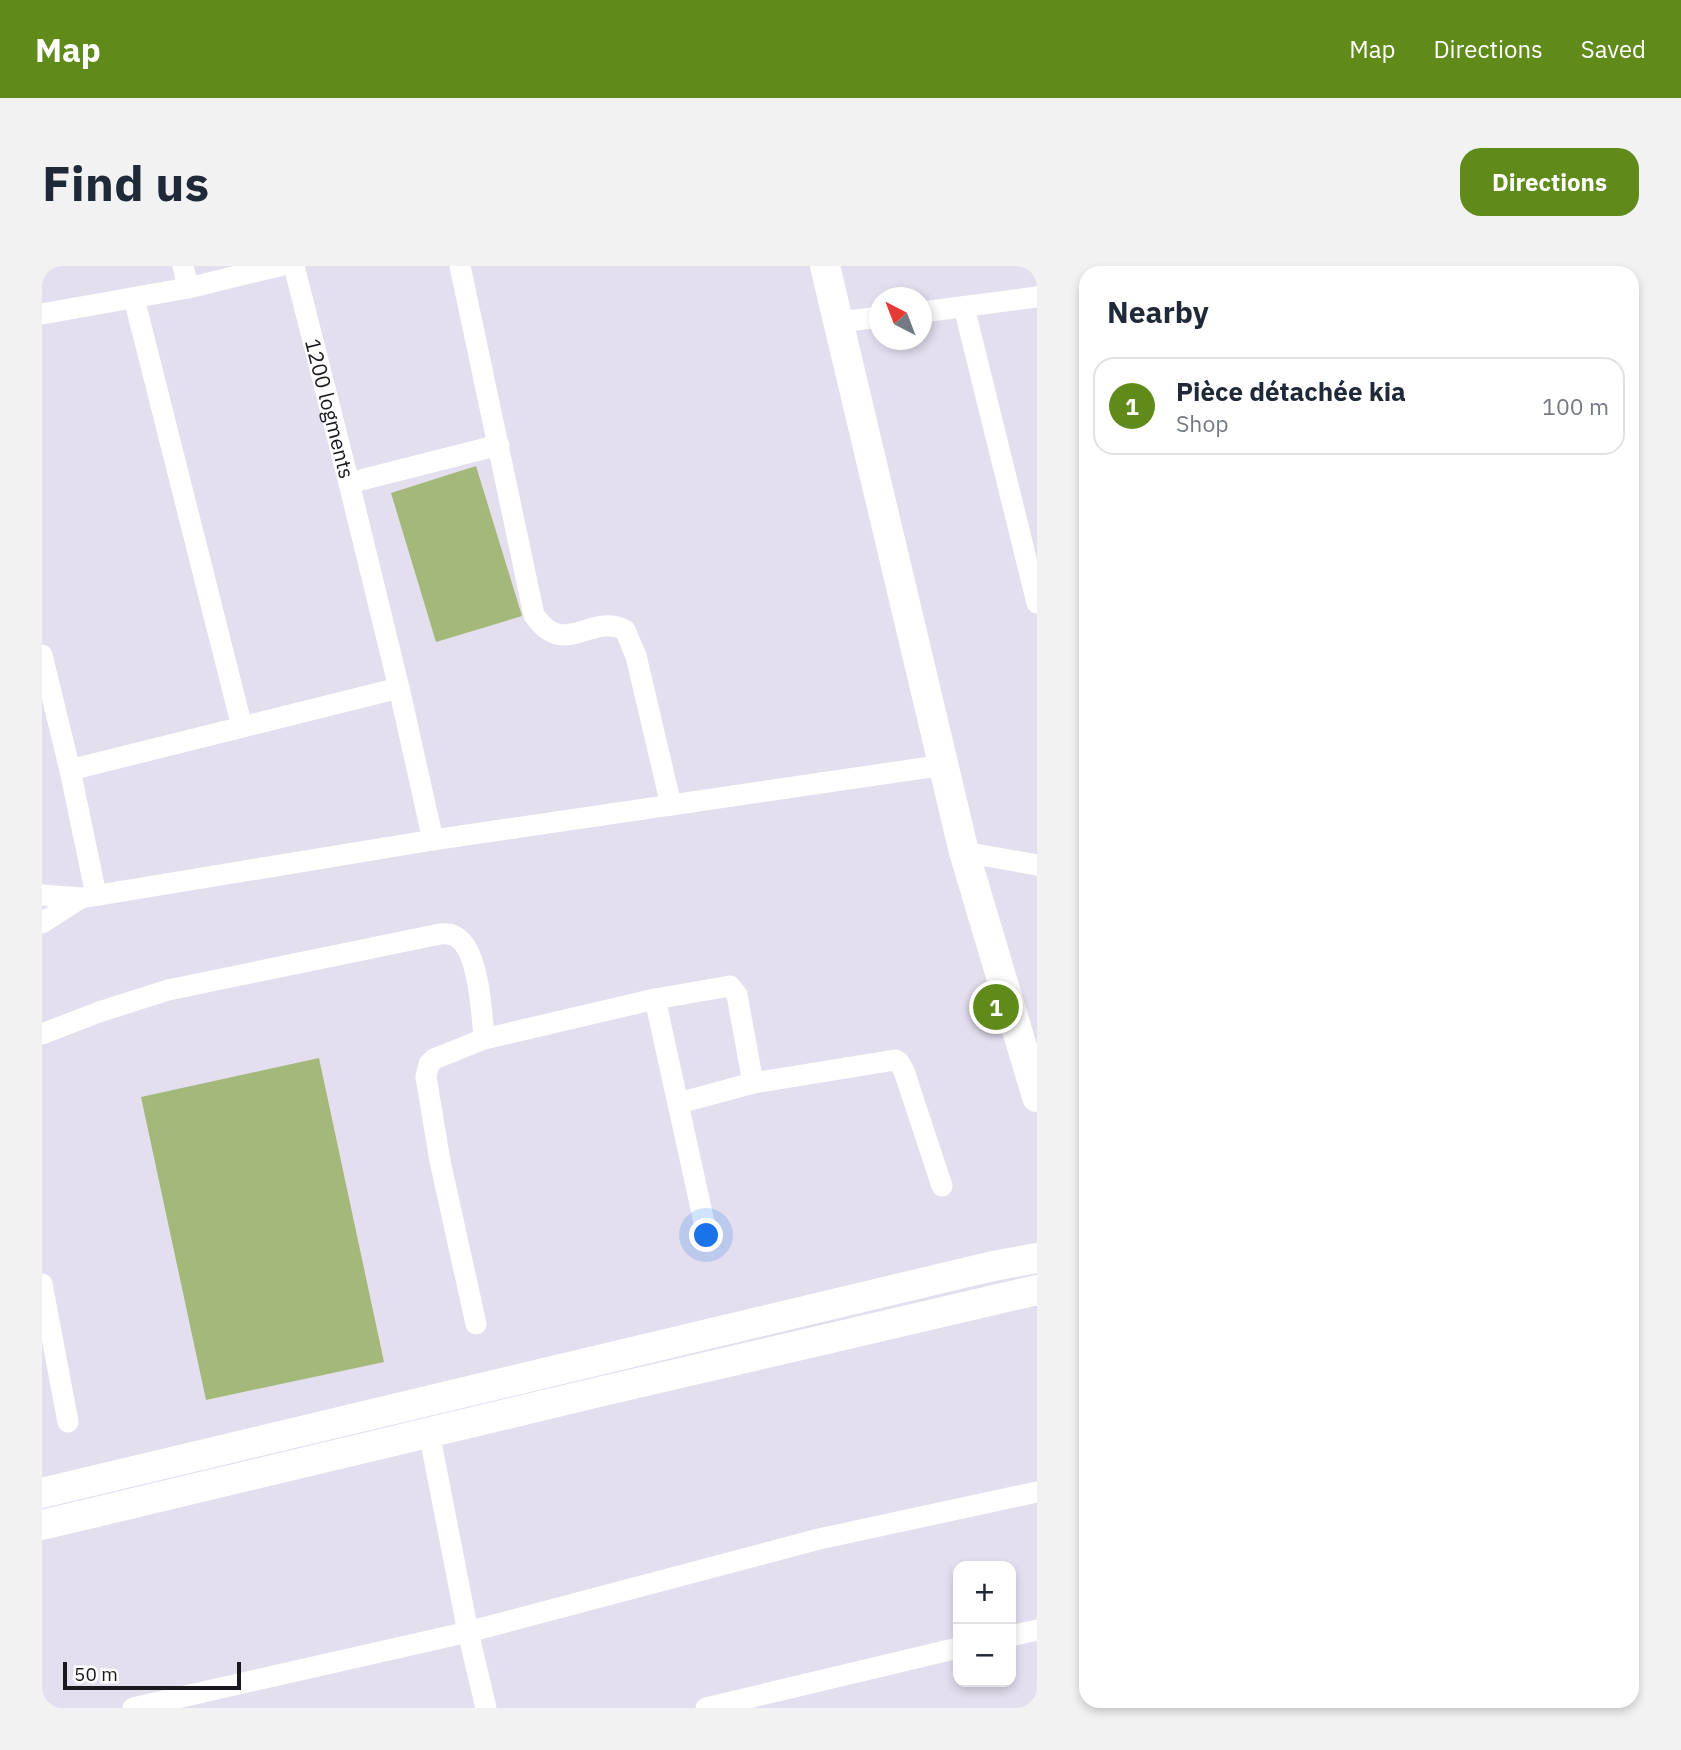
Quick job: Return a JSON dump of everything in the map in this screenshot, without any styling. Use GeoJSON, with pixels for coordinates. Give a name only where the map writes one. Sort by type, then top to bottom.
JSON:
{"type":"FeatureCollection","features":[{"type":"Feature","properties":{"kind":"main road"},"geometry":{"type":"LineString","coordinates":[[825,266],[964,852],[1037,1097]]}},
{"type":"Feature","properties":{"kind":"main road"},"geometry":{"type":"LineString","coordinates":[[42,1493],[993,1266],[1037,1258]]}},
{"type":"Feature","properties":{"kind":"main road"},"geometry":{"type":"LineString","coordinates":[[42,1525],[1037,1290]]}},
{"type":"Feature","properties":{"kind":"main road"},"geometry":{"type":"LineString","coordinates":[[607,1359],[613,1388]]}},
{"type":"Feature","properties":{"kind":"street"},"geometry":{"type":"LineString","coordinates":[[183,266],[188,288]]}},
{"type":"Feature","properties":{"kind":"street"},"geometry":{"type":"LineString","coordinates":[[42,314],[188,288],[279,266]]}},
{"type":"Feature","properties":{"kind":"street","name":"1200 logments"},"geometry":{"type":"LineString","coordinates":[[294,266],[349,483],[499,445]]}},
{"type":"Feature","properties":{"kind":"street"},"geometry":{"type":"LineString","coordinates":[[460,266],[534,615],[550,633],[564,635],[610,625],[625,629],[636,656],[671,805]]}},
{"type":"Feature","properties":{"kind":"street"},"geometry":{"type":"LineString","coordinates":[[932,311],[1037,297]]}},
{"type":"Feature","properties":{"kind":"street"},"geometry":{"type":"LineString","coordinates":[[134,298],[242,727]]}},
{"type":"Feature","properties":{"kind":"street"},"geometry":{"type":"LineString","coordinates":[[964,307],[1037,603]]}},
{"type":"Feature","properties":{"kind":"street"},"geometry":{"type":"LineString","coordinates":[[839,322],[869,318]]}},
{"type":"Feature","properties":{"kind":"street"},"geometry":{"type":"LineString","coordinates":[[349,483],[433,840]]}},
{"type":"Feature","properties":{"kind":"street"},"geometry":{"type":"LineString","coordinates":[[42,655],[70,770],[88,896]]}},
{"type":"Feature","properties":{"kind":"street"},"geometry":{"type":"LineString","coordinates":[[70,770],[399,688]]}},
{"type":"Feature","properties":{"kind":"street"},"geometry":{"type":"LineString","coordinates":[[42,895],[88,896],[433,840],[944,765]]}},
{"type":"Feature","properties":{"kind":"street"},"geometry":{"type":"LineString","coordinates":[[964,852],[1037,865]]}},
{"type":"Feature","properties":{"kind":"street"},"geometry":{"type":"LineString","coordinates":[[42,922],[88,896]]}},
{"type":"Feature","properties":{"kind":"street"},"geometry":{"type":"LineString","coordinates":[[42,904],[42,922]]}},
{"type":"Feature","properties":{"kind":"street"},"geometry":{"type":"LineString","coordinates":[[42,1034],[168,990],[440,933],[452,934],[472,956],[484,1039]]}},
{"type":"Feature","properties":{"kind":"street"},"geometry":{"type":"LineString","coordinates":[[476,1324],[440,1161],[426,1077],[429,1064],[434,1059],[484,1039],[722,985],[734,989],[737,995],[753,1083]]}},
{"type":"Feature","properties":{"kind":"street"},"geometry":{"type":"LineString","coordinates":[[655,999],[704,1222]]}},
{"type":"Feature","properties":{"kind":"street"},"geometry":{"type":"LineString","coordinates":[[679,1103],[753,1083],[889,1060],[899,1062],[905,1071],[942,1186]]}},
{"type":"Feature","properties":{"kind":"street"},"geometry":{"type":"LineString","coordinates":[[42,1284],[68,1422]]}},
{"type":"Feature","properties":{"kind":"street"},"geometry":{"type":"LineString","coordinates":[[429,1432],[468,1632],[486,1708]]}},
{"type":"Feature","properties":{"kind":"street"},"geometry":{"type":"LineString","coordinates":[[133,1708],[468,1632],[819,1539],[1037,1492]]}},
{"type":"Feature","properties":{"kind":"street"},"geometry":{"type":"LineString","coordinates":[[1016,1635],[1037,1630]]}},
{"type":"Feature","properties":{"kind":"street"},"geometry":{"type":"LineString","coordinates":[[706,1708],[953,1649]]}},
{"type":"Feature","properties":{"kind":"green space"},"geometry":{"type":"Polygon","coordinates":[[[476,466],[522,616],[436,642],[391,493],[476,466]]]}},
{"type":"Feature","properties":{"kind":"green space"},"geometry":{"type":"Polygon","coordinates":[[[319,1058],[384,1362],[206,1400],[141,1097],[319,1058]]]}},
{"type":"Feature","properties":{"kind":"place","name":"Pièce détachée kia"},"geometry":{"type":"Point","coordinates":[996,1007]}}]}
